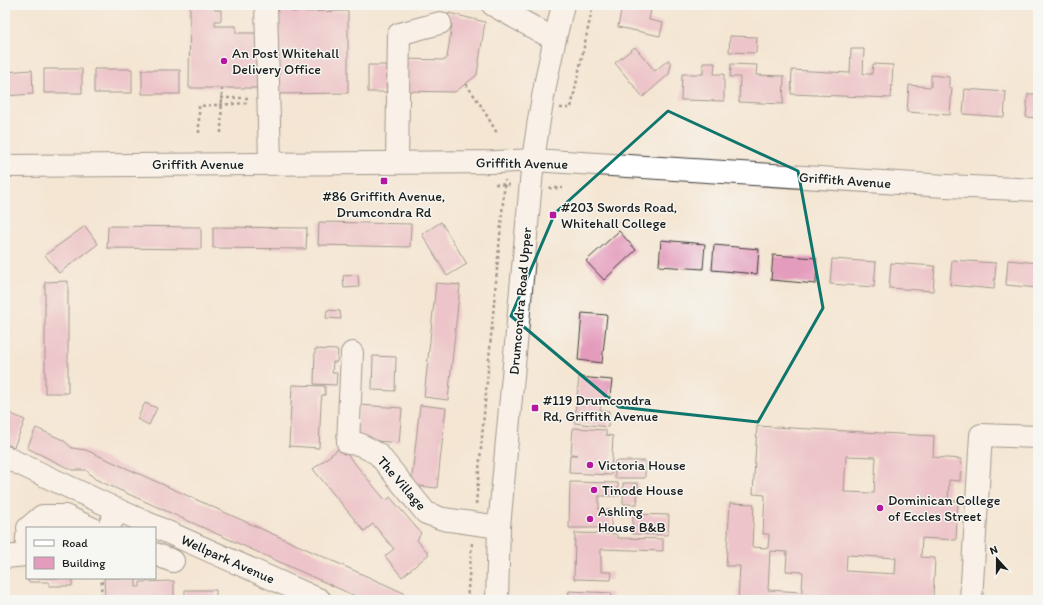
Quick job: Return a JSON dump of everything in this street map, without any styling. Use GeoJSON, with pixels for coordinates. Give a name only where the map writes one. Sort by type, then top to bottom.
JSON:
{"type":"FeatureCollection","features":[{"type":"Feature","properties":{"kind":"main road"},"geometry":{"type":"LineString","coordinates":[[266,5],[270,163]]}},
{"type":"Feature","properties":{"kind":"main road"},"geometry":{"type":"LineString","coordinates":[[493,5],[554,39]]}},
{"type":"Feature","properties":{"kind":"main road","name":"Drumcondra Road Upper"},"geometry":{"type":"LineString","coordinates":[[497,600],[499,526],[534,160],[541,109],[554,39],[563,5]]}},
{"type":"Feature","properties":{"kind":"main road"},"geometry":{"type":"LineString","coordinates":[[397,162],[399,34],[440,23]]}},
{"type":"Feature","properties":{"kind":"main road","name":"Griffith Avenue"},"geometry":{"type":"LineString","coordinates":[[5,166],[496,162],[534,160],[946,186],[1038,190]]}},
{"type":"Feature","properties":{"kind":"main road","name":"The Village"},"geometry":{"type":"LineString","coordinates":[[352,353],[348,443],[359,444],[378,454],[426,512],[443,519],[499,526]]}},
{"type":"Feature","properties":{"kind":"main road"},"geometry":{"type":"LineString","coordinates":[[971,600],[981,435],[1038,437]]}},
{"type":"Feature","properties":{"kind":"main road","name":"Wellpark Avenue"},"geometry":{"type":"LineString","coordinates":[[5,457],[113,519],[133,527]]}},
{"type":"Feature","properties":{"kind":"main road"},"geometry":{"type":"LineString","coordinates":[[29,527],[42,516],[65,516],[89,527]]}},
{"type":"Feature","properties":{"kind":"main road","name":"Wellpark Avenue"},"geometry":{"type":"LineString","coordinates":[[156,536],[320,600]]}},
{"type":"Feature","properties":{"kind":"main road"},"geometry":{"type":"LineString","coordinates":[[5,557],[26,555]]}},
{"type":"Feature","properties":{"kind":"path"},"geometry":{"type":"LineString","coordinates":[[541,109],[571,108],[593,5]]}},
{"type":"Feature","properties":{"kind":"path"},"geometry":{"type":"LineString","coordinates":[[466,84],[497,133]]}},
{"type":"Feature","properties":{"kind":"path"},"geometry":{"type":"LineString","coordinates":[[221,133],[222,89]]}},
{"type":"Feature","properties":{"kind":"path"},"geometry":{"type":"LineString","coordinates":[[221,98],[254,98]]}},
{"type":"Feature","properties":{"kind":"path"},"geometry":{"type":"LineString","coordinates":[[199,133],[198,106],[255,103]]}},
{"type":"Feature","properties":{"kind":"path"},"geometry":{"type":"LineString","coordinates":[[467,600],[505,180],[534,160]]}},
{"type":"Feature","properties":{"kind":"path"},"geometry":{"type":"LineString","coordinates":[[46,600],[101,595],[102,579]]}},
{"type":"Feature","properties":{"kind":"highlighted area"},"geometry":{"type":"Polygon","coordinates":[[[668,111],[798,171],[823,308],[758,422],[619,407],[511,316],[555,213],[668,111]]]}},
{"type":"Feature","properties":{"kind":"building","name":"An Post Whitehall Delivery Office"},"geometry":{"type":"Polygon","coordinates":[[[190,5],[215,5],[215,10],[221,10],[221,21],[215,21],[215,26],[236,26],[236,33],[259,33],[259,88],[189,88],[190,5]]]}},
{"type":"Feature","properties":{"kind":"building"},"geometry":{"type":"Polygon","coordinates":[[[274,5],[290,5],[291,12],[348,11],[348,93],[274,94],[274,5]]]}},
{"type":"Feature","properties":{"kind":"building"},"geometry":{"type":"Polygon","coordinates":[[[622,5],[652,5],[649,20],[663,23],[660,36],[618,27],[622,5]]]}},
{"type":"Feature","properties":{"kind":"building"},"geometry":{"type":"Polygon","coordinates":[[[449,13],[485,22],[477,75],[455,92],[402,91],[403,59],[445,60],[447,58],[452,24],[447,24],[449,13]]]}},
{"type":"Feature","properties":{"kind":"building"},"geometry":{"type":"Polygon","coordinates":[[[730,36],[757,37],[756,53],[729,52],[730,36]]]}},
{"type":"Feature","properties":{"kind":"building"},"geometry":{"type":"Polygon","coordinates":[[[635,47],[655,71],[668,60],[671,64],[669,74],[643,97],[615,63],[635,47]]]}},
{"type":"Feature","properties":{"kind":"building"},"geometry":{"type":"Polygon","coordinates":[[[851,49],[864,49],[863,74],[872,74],[873,64],[893,65],[891,98],[791,94],[792,70],[850,73],[851,49]]]}},
{"type":"Feature","properties":{"kind":"building"},"geometry":{"type":"Polygon","coordinates":[[[703,63],[715,63],[714,74],[724,74],[724,101],[681,100],[682,74],[703,74],[703,63]]]}},
{"type":"Feature","properties":{"kind":"building"},"geometry":{"type":"Polygon","coordinates":[[[731,64],[757,65],[756,75],[784,76],[783,104],[739,102],[740,77],[730,77],[731,64]]]}},
{"type":"Feature","properties":{"kind":"building"},"geometry":{"type":"Polygon","coordinates":[[[368,65],[387,65],[387,92],[368,92],[368,65]]]}},
{"type":"Feature","properties":{"kind":"building"},"geometry":{"type":"Polygon","coordinates":[[[44,69],[82,69],[82,93],[44,93],[44,69]]]}},
{"type":"Feature","properties":{"kind":"building"},"geometry":{"type":"Polygon","coordinates":[[[94,69],[132,69],[132,93],[94,93],[94,69]]]}},
{"type":"Feature","properties":{"kind":"building"},"geometry":{"type":"Polygon","coordinates":[[[32,70],[33,94],[5,96],[5,72],[32,70]]]}},
{"type":"Feature","properties":{"kind":"building"},"geometry":{"type":"Polygon","coordinates":[[[142,70],[180,70],[180,94],[142,94],[142,70]]]}},
{"type":"Feature","properties":{"kind":"building"},"geometry":{"type":"Polygon","coordinates":[[[931,75],[949,77],[949,88],[952,88],[950,115],[907,112],[909,85],[931,87],[931,75]]]}},
{"type":"Feature","properties":{"kind":"building"},"geometry":{"type":"Polygon","coordinates":[[[965,89],[1006,92],[1004,117],[963,114],[965,89]]]}},
{"type":"Feature","properties":{"kind":"building"},"geometry":{"type":"Polygon","coordinates":[[[1028,94],[1038,94],[1038,118],[1026,117],[1028,94]]]}},
{"type":"Feature","properties":{"kind":"building"},"geometry":{"type":"Polygon","coordinates":[[[319,222],[411,224],[410,247],[318,245],[319,222]]]}},
{"type":"Feature","properties":{"kind":"building"},"geometry":{"type":"Polygon","coordinates":[[[441,222],[467,264],[447,276],[422,234],[441,222]]]}},
{"type":"Feature","properties":{"kind":"building"},"geometry":{"type":"Polygon","coordinates":[[[85,226],[98,244],[59,273],[45,255],[85,226]]]}},
{"type":"Feature","properties":{"kind":"building"},"geometry":{"type":"Polygon","coordinates":[[[108,226],[201,227],[201,249],[107,248],[108,226]]]}},
{"type":"Feature","properties":{"kind":"building"},"geometry":{"type":"Polygon","coordinates":[[[213,227],[307,228],[306,249],[213,248],[213,227]]]}},
{"type":"Feature","properties":{"kind":"building"},"geometry":{"type":"Polygon","coordinates":[[[619,231],[636,250],[604,280],[586,261],[619,231]]]}},
{"type":"Feature","properties":{"kind":"building"},"geometry":{"type":"Polygon","coordinates":[[[661,240],[705,244],[703,269],[659,266],[661,240]]]}},
{"type":"Feature","properties":{"kind":"building"},"geometry":{"type":"Polygon","coordinates":[[[714,245],[759,249],[757,274],[712,270],[714,245]]]}},
{"type":"Feature","properties":{"kind":"building"},"geometry":{"type":"Polygon","coordinates":[[[773,255],[817,258],[816,284],[771,280],[773,255]]]}},
{"type":"Feature","properties":{"kind":"building"},"geometry":{"type":"Polygon","coordinates":[[[832,259],[876,262],[874,287],[830,284],[832,259]]]}},
{"type":"Feature","properties":{"kind":"building"},"geometry":{"type":"Polygon","coordinates":[[[952,260],[996,263],[994,289],[950,285],[952,260]]]}},
{"type":"Feature","properties":{"kind":"building"},"geometry":{"type":"Polygon","coordinates":[[[1008,260],[1038,263],[1038,288],[1006,285],[1008,260]]]}},
{"type":"Feature","properties":{"kind":"building"},"geometry":{"type":"Polygon","coordinates":[[[891,263],[935,266],[933,291],[889,288],[891,263]]]}},
{"type":"Feature","properties":{"kind":"building"},"geometry":{"type":"Polygon","coordinates":[[[358,275],[359,287],[344,288],[343,276],[358,275]]]}},
{"type":"Feature","properties":{"kind":"building"},"geometry":{"type":"Polygon","coordinates":[[[68,281],[68,393],[45,393],[45,282],[68,281]]]}},
{"type":"Feature","properties":{"kind":"building"},"geometry":{"type":"Polygon","coordinates":[[[436,283],[460,285],[448,400],[424,397],[436,283]]]}},
{"type":"Feature","properties":{"kind":"building"},"geometry":{"type":"Polygon","coordinates":[[[327,310],[340,311],[341,319],[326,318],[327,310]]]}},
{"type":"Feature","properties":{"kind":"building"},"geometry":{"type":"Polygon","coordinates":[[[582,313],[607,315],[602,363],[578,360],[582,313]]]}},
{"type":"Feature","properties":{"kind":"building"},"geometry":{"type":"Polygon","coordinates":[[[315,349],[338,350],[337,362],[333,362],[332,373],[337,373],[336,385],[314,384],[315,349]]]}},
{"type":"Feature","properties":{"kind":"building"},"geometry":{"type":"Polygon","coordinates":[[[373,356],[396,357],[395,391],[372,390],[373,356]]]}},
{"type":"Feature","properties":{"kind":"building"},"geometry":{"type":"Polygon","coordinates":[[[579,377],[612,380],[609,404],[601,403],[600,410],[609,411],[608,427],[574,423],[579,377]]]}},
{"type":"Feature","properties":{"kind":"building"},"geometry":{"type":"Polygon","coordinates":[[[292,385],[325,386],[325,395],[322,395],[321,403],[319,448],[289,446],[292,385]]]}},
{"type":"Feature","properties":{"kind":"building"},"geometry":{"type":"Polygon","coordinates":[[[145,403],[157,408],[149,425],[137,419],[145,403]]]}},
{"type":"Feature","properties":{"kind":"building"},"geometry":{"type":"Polygon","coordinates":[[[359,405],[402,408],[399,443],[356,439],[359,405]]]}},
{"type":"Feature","properties":{"kind":"building"},"geometry":{"type":"Polygon","coordinates":[[[420,405],[446,408],[437,488],[411,485],[420,405]]]}},
{"type":"Feature","properties":{"kind":"building"},"geometry":{"type":"Polygon","coordinates":[[[5,411],[25,420],[14,447],[5,444],[5,411]]]}},
{"type":"Feature","properties":{"kind":"building"},"geometry":{"type":"Polygon","coordinates":[[[757,426],[934,436],[933,457],[961,459],[960,481],[949,480],[948,501],[958,501],[956,540],[922,538],[921,557],[935,558],[933,597],[928,597],[928,600],[738,600],[740,566],[726,566],[730,503],[754,504],[752,547],[768,548],[769,534],[763,534],[765,495],[753,494],[757,426]],[[846,456],[844,492],[874,493],[876,457],[846,456]],[[770,551],[768,590],[802,592],[803,572],[786,571],[787,552],[770,551]],[[847,555],[846,571],[895,574],[896,558],[847,555]]]}},
{"type":"Feature","properties":{"kind":"building"},"geometry":{"type":"Polygon","coordinates":[[[36,428],[63,440],[72,448],[86,450],[404,593],[401,600],[364,600],[95,479],[86,470],[72,470],[27,448],[36,428]]]}},
{"type":"Feature","properties":{"kind":"building"},"geometry":{"type":"Polygon","coordinates":[[[573,428],[606,430],[606,435],[613,436],[611,475],[569,473],[570,455],[578,455],[571,454],[573,428]]]}},
{"type":"Feature","properties":{"kind":"building"},"geometry":{"type":"Polygon","coordinates":[[[341,447],[386,501],[390,497],[421,533],[417,540],[429,554],[402,577],[385,556],[394,549],[373,524],[364,531],[313,469],[341,447]]]}},
{"type":"Feature","properties":{"kind":"building"},"geometry":{"type":"Polygon","coordinates":[[[615,461],[645,461],[645,478],[615,478],[615,461]]]}},
{"type":"Feature","properties":{"kind":"building"},"geometry":{"type":"Polygon","coordinates":[[[570,482],[618,483],[619,496],[599,496],[599,510],[611,510],[611,528],[569,528],[570,482]]]}},
{"type":"Feature","properties":{"kind":"building"},"geometry":{"type":"Polygon","coordinates":[[[623,483],[638,483],[637,504],[623,504],[623,483]]]}},
{"type":"Feature","properties":{"kind":"building"},"geometry":{"type":"Polygon","coordinates":[[[633,514],[669,515],[668,535],[632,534],[633,514]]]}},
{"type":"Feature","properties":{"kind":"building"},"geometry":{"type":"Polygon","coordinates":[[[47,526],[66,526],[66,527],[47,526]]]}},
{"type":"Feature","properties":{"kind":"building"},"geometry":{"type":"Polygon","coordinates":[[[575,533],[616,534],[618,538],[663,539],[663,551],[601,549],[601,572],[612,572],[611,580],[574,579],[575,533]]]}},
{"type":"Feature","properties":{"kind":"building"},"geometry":{"type":"Polygon","coordinates":[[[28,579],[72,579],[72,586],[49,586],[49,582],[28,582],[28,579]]]}},
{"type":"Feature","properties":{"kind":"building"},"geometry":{"type":"Polygon","coordinates":[[[104,579],[136,579],[136,587],[140,587],[140,582],[174,581],[174,600],[105,600],[104,579]]]}},
{"type":"Feature","properties":{"kind":"building"},"geometry":{"type":"Polygon","coordinates":[[[185,590],[216,590],[216,600],[185,600],[185,590]]]}},
{"type":"Feature","properties":{"kind":"building"},"geometry":{"type":"Polygon","coordinates":[[[569,591],[612,593],[611,600],[568,600],[569,591]]]}},
{"type":"Feature","properties":{"kind":"place","name":"An Post Whitehall Delivery Office"},"geometry":{"type":"Point","coordinates":[224,61]}},
{"type":"Feature","properties":{"kind":"place","name":"#86 Griffith Avenue, Drumcondra Rd"},"geometry":{"type":"Point","coordinates":[384,181]}},
{"type":"Feature","properties":{"kind":"place","name":"#203 Swords Road, Whitehall College"},"geometry":{"type":"Point","coordinates":[553,215]}},
{"type":"Feature","properties":{"kind":"place","name":"#119 Drumcondra Rd, Griffith Avenue"},"geometry":{"type":"Point","coordinates":[535,408]}},
{"type":"Feature","properties":{"kind":"place","name":"Victoria House"},"geometry":{"type":"Point","coordinates":[590,465]}},
{"type":"Feature","properties":{"kind":"place","name":"Tinode House"},"geometry":{"type":"Point","coordinates":[594,490]}},
{"type":"Feature","properties":{"kind":"place","name":"Dominican College of Eccles Street"},"geometry":{"type":"Point","coordinates":[880,508]}},
{"type":"Feature","properties":{"kind":"place","name":"Ashling House B&B"},"geometry":{"type":"Point","coordinates":[590,519]}}]}
